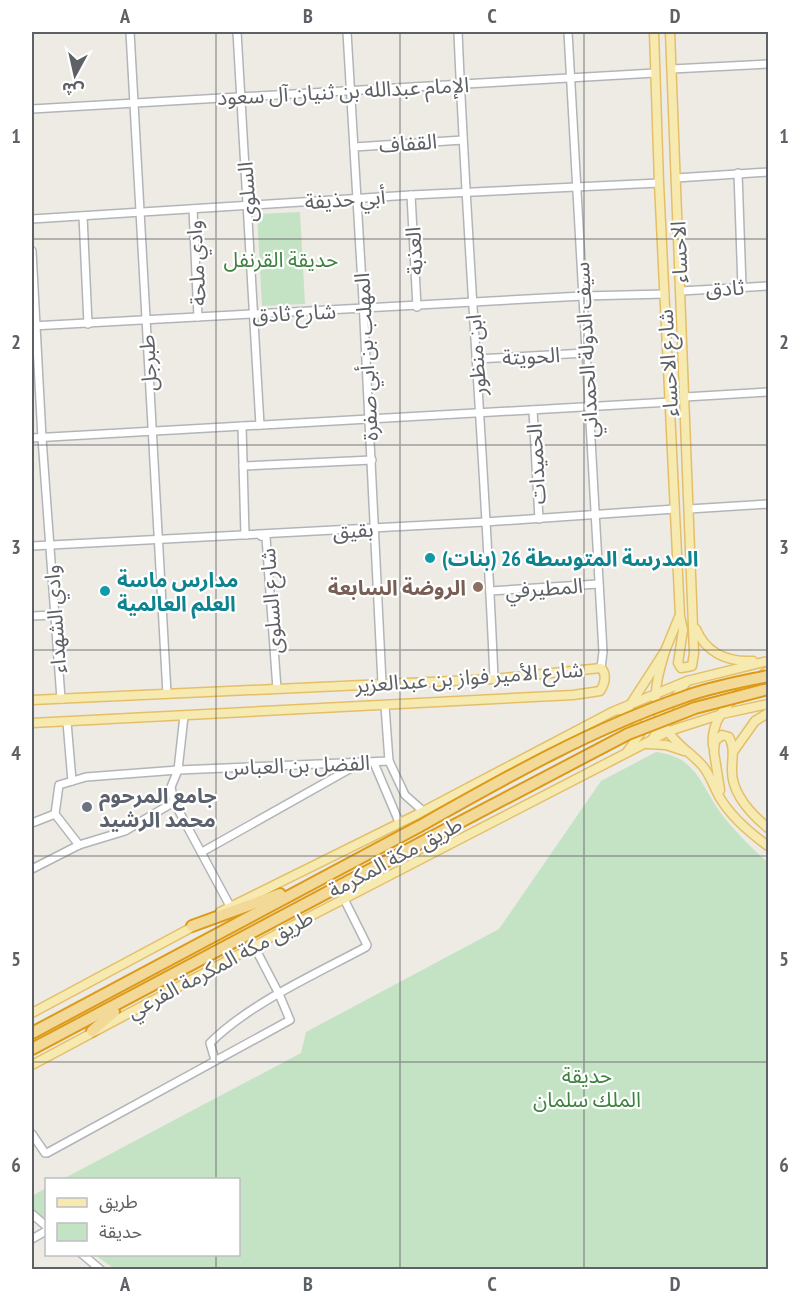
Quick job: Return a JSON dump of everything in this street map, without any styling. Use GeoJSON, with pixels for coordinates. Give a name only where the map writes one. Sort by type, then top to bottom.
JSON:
{"type":"FeatureCollection","features":[{"type":"Feature","properties":{"kind":"highway","name":"طريق مكة المكرمة"},"geometry":{"type":"LineString","coordinates":[[32,1033],[420,826],[522,769],[624,721],[684,697],[768,676]]}},
{"type":"Feature","properties":{"kind":"highway","name":"طريق مكة المكرمة"},"geometry":{"type":"LineString","coordinates":[[32,1049],[628,734],[695,708],[768,689]]}},
{"type":"Feature","properties":{"kind":"highway"},"geometry":{"type":"LineString","coordinates":[[192,927],[336,871]]}},
{"type":"Feature","properties":{"kind":"highway"},"geometry":{"type":"LineString","coordinates":[[92,1031],[110,1014],[232,944]]}},
{"type":"Feature","properties":{"kind":"main road","name":"شارع الاحساء"},"geometry":{"type":"LineString","coordinates":[[654,32],[659,183],[682,630],[678,663],[681,668],[692,666]]}},
{"type":"Feature","properties":{"kind":"main road","name":"الاحساء"},"geometry":{"type":"LineString","coordinates":[[670,32],[693,623],[692,666]]}},
{"type":"Feature","properties":{"kind":"main road"},"geometry":{"type":"LineString","coordinates":[[680,616],[665,651],[655,684],[657,709],[669,731],[704,768],[726,806],[749,832],[768,846]]}},
{"type":"Feature","properties":{"kind":"main road"},"geometry":{"type":"LineString","coordinates":[[693,623],[698,635],[709,648],[726,659],[768,661]]}},
{"type":"Feature","properties":{"kind":"main road"},"geometry":{"type":"LineString","coordinates":[[631,704],[665,651]]}},
{"type":"Feature","properties":{"kind":"main road"},"geometry":{"type":"LineString","coordinates":[[32,1012],[230,906],[423,811],[593,721],[687,681],[768,661]]}},
{"type":"Feature","properties":{"kind":"main road"},"geometry":{"type":"LineString","coordinates":[[687,752],[648,742],[687,681],[692,666]]}},
{"type":"Feature","properties":{"kind":"main road","name":"شارع الأمير فواز بن عبدالعزير"},"geometry":{"type":"LineString","coordinates":[[32,700],[494,679],[601,668],[605,675],[600,691],[573,695],[32,723]]}},
{"type":"Feature","properties":{"kind":"main road"},"geometry":{"type":"LineString","coordinates":[[726,806],[721,792],[712,739],[717,723],[735,696],[768,670]]}},
{"type":"Feature","properties":{"kind":"main road","name":"طريق مكة المكرمة الفرعي"},"geometry":{"type":"LineString","coordinates":[[32,1065],[254,946],[669,731],[722,714],[768,704]]}},
{"type":"Feature","properties":{"kind":"main road"},"geometry":{"type":"LineString","coordinates":[[617,710],[631,712],[641,732],[627,752]]}},
{"type":"Feature","properties":{"kind":"main road"},"geometry":{"type":"LineString","coordinates":[[733,752],[755,721],[768,713]]}},
{"type":"Feature","properties":{"kind":"main road"},"geometry":{"type":"LineString","coordinates":[[714,752],[715,741],[722,735],[729,737],[733,752],[731,772],[733,783],[744,804],[768,828]]}},
{"type":"Feature","properties":{"kind":"street","name":"طبرجل"},"geometry":{"type":"LineString","coordinates":[[129,32],[167,694]]}},
{"type":"Feature","properties":{"kind":"street","name":"السلوى"},"geometry":{"type":"LineString","coordinates":[[237,32],[260,425]]}},
{"type":"Feature","properties":{"kind":"street","name":"المهلب بن أبي صفرة"},"geometry":{"type":"LineString","coordinates":[[347,32],[376,528],[382,683]]}},
{"type":"Feature","properties":{"kind":"street","name":"ابن منظور"},"geometry":{"type":"LineString","coordinates":[[458,32],[494,679]]}},
{"type":"Feature","properties":{"kind":"street","name":"سيف الدولة الحمداني"},"geometry":{"type":"LineString","coordinates":[[568,32],[603,652],[601,668]]}},
{"type":"Feature","properties":{"kind":"street"},"geometry":{"type":"LineString","coordinates":[[672,69],[768,64]]}},
{"type":"Feature","properties":{"kind":"street","name":"الإمام عبدالله بن ثنيان آل سعود"},"geometry":{"type":"LineString","coordinates":[[32,109],[655,73]]}},
{"type":"Feature","properties":{"kind":"street","name":"القفاف"},"geometry":{"type":"LineString","coordinates":[[354,147],[463,140]]}},
{"type":"Feature","properties":{"kind":"street"},"geometry":{"type":"LineString","coordinates":[[676,178],[768,172]]}},
{"type":"Feature","properties":{"kind":"street"},"geometry":{"type":"LineString","coordinates":[[738,173],[742,287]]}},
{"type":"Feature","properties":{"kind":"street","name":"أبي حذيفة"},"geometry":{"type":"LineString","coordinates":[[32,219],[358,198],[659,183]]}},
{"type":"Feature","properties":{"kind":"street","name":"العذبة"},"geometry":{"type":"LineString","coordinates":[[411,195],[417,307]]}},
{"type":"Feature","properties":{"kind":"street","name":"وادي ملحة"},"geometry":{"type":"LineString","coordinates":[[193,209],[198,317]]}},
{"type":"Feature","properties":{"kind":"street"},"geometry":{"type":"LineString","coordinates":[[83,216],[88,324]]}},
{"type":"Feature","properties":{"kind":"street","name":"وادي الشهداء"},"geometry":{"type":"LineString","coordinates":[[32,251],[33,326],[61,699]]}},
{"type":"Feature","properties":{"kind":"street","name":"ثادق"},"geometry":{"type":"LineString","coordinates":[[681,291],[768,286]]}},
{"type":"Feature","properties":{"kind":"street","name":"شارع ثادق"},"geometry":{"type":"LineString","coordinates":[[33,326],[417,307],[583,296],[665,294]]}},
{"type":"Feature","properties":{"kind":"street","name":"الحويتة"},"geometry":{"type":"LineString","coordinates":[[476,359],[586,353]]}},
{"type":"Feature","properties":{"kind":"street"},"geometry":{"type":"LineString","coordinates":[[685,397],[768,392]]}},
{"type":"Feature","properties":{"kind":"street"},"geometry":{"type":"LineString","coordinates":[[32,438],[670,402]]}},
{"type":"Feature","properties":{"kind":"street","name":"الحميدات"},"geometry":{"type":"LineString","coordinates":[[532,410],[539,519]]}},
{"type":"Feature","properties":{"kind":"street","name":"شارع السلوى"},"geometry":{"type":"LineString","coordinates":[[242,426],[245,535],[266,537],[277,689]]}},
{"type":"Feature","properties":{"kind":"street"},"geometry":{"type":"LineString","coordinates":[[243,466],[372,459]]}},
{"type":"Feature","properties":{"kind":"street"},"geometry":{"type":"LineString","coordinates":[[689,509],[768,504]]}},
{"type":"Feature","properties":{"kind":"street","name":"بقيق"},"geometry":{"type":"LineString","coordinates":[[32,546],[539,519],[675,509]]}},
{"type":"Feature","properties":{"kind":"street","name":"المطيرفي"},"geometry":{"type":"LineString","coordinates":[[490,591],[598,584]]}},
{"type":"Feature","properties":{"kind":"street"},"geometry":{"type":"LineString","coordinates":[[32,616],[54,615]]}},
{"type":"Feature","properties":{"kind":"street"},"geometry":{"type":"LineString","coordinates":[[385,706],[389,761],[405,795],[423,811]]}},
{"type":"Feature","properties":{"kind":"street"},"geometry":{"type":"LineString","coordinates":[[184,716],[178,770],[171,787],[174,802],[230,906]]}},
{"type":"Feature","properties":{"kind":"street"},"geometry":{"type":"LineString","coordinates":[[67,722],[72,781],[59,785],[55,814],[79,845]]}},
{"type":"Feature","properties":{"kind":"street"},"geometry":{"type":"LineString","coordinates":[[202,852],[363,761]]}},
{"type":"Feature","properties":{"kind":"street","name":"الفضل بن العباس"},"geometry":{"type":"LineString","coordinates":[[72,781],[86,777],[178,770],[389,761]]}},
{"type":"Feature","properties":{"kind":"street"},"geometry":{"type":"LineString","coordinates":[[374,763],[399,822]]}},
{"type":"Feature","properties":{"kind":"street"},"geometry":{"type":"LineString","coordinates":[[32,869],[79,845],[125,831],[174,802]]}},
{"type":"Feature","properties":{"kind":"street"},"geometry":{"type":"LineString","coordinates":[[32,823],[55,814]]}},
{"type":"Feature","properties":{"kind":"street"},"geometry":{"type":"LineString","coordinates":[[215,1060],[210,1043],[224,1028],[279,994],[366,947],[344,899]]}},
{"type":"Feature","properties":{"kind":"street"},"geometry":{"type":"LineString","coordinates":[[32,1134],[47,1153],[290,1020],[254,946]]}},
{"type":"Feature","properties":{"kind":"street"},"geometry":{"type":"LineString","coordinates":[[32,1214],[45,1225]]}},
{"type":"Feature","properties":{"kind":"street"},"geometry":{"type":"LineString","coordinates":[[85,1256],[101,1269]]}},
{"type":"Feature","properties":{"kind":"green space","name":"حديقة القرنفل"},"geometry":{"type":"Polygon","coordinates":[[[300,212],[305,304],[262,306],[257,214],[300,212]]]}},
{"type":"Feature","properties":{"kind":"green space","name":"حديقة الملك سلمان"},"geometry":{"type":"Polygon","coordinates":[[[656,752],[670,755],[696,773],[724,818],[768,862],[768,1269],[116,1270],[96,1256],[240,1256],[240,1178],[65,1178],[301,1053],[306,1032],[499,929],[601,781],[656,752]]]}},
{"type":"Feature","properties":{"kind":"green space"},"geometry":{"type":"Polygon","coordinates":[[[45,1189],[45,1219],[32,1209],[32,1196],[45,1189]]]}},
{"type":"Feature","properties":{"kind":"place","name":"المدرسة المتوسطة 26 (بنات)"},"geometry":{"type":"Point","coordinates":[430,558]}},
{"type":"Feature","properties":{"kind":"place","name":"الروضة السابعة"},"geometry":{"type":"Point","coordinates":[478,587]}},
{"type":"Feature","properties":{"kind":"place","name":"مدارس ماسة العلم العالمية"},"geometry":{"type":"Point","coordinates":[105,591]}},
{"type":"Feature","properties":{"kind":"place","name":"جامع المرحوم محمد الرشيد"},"geometry":{"type":"Point","coordinates":[87,807]}}]}
